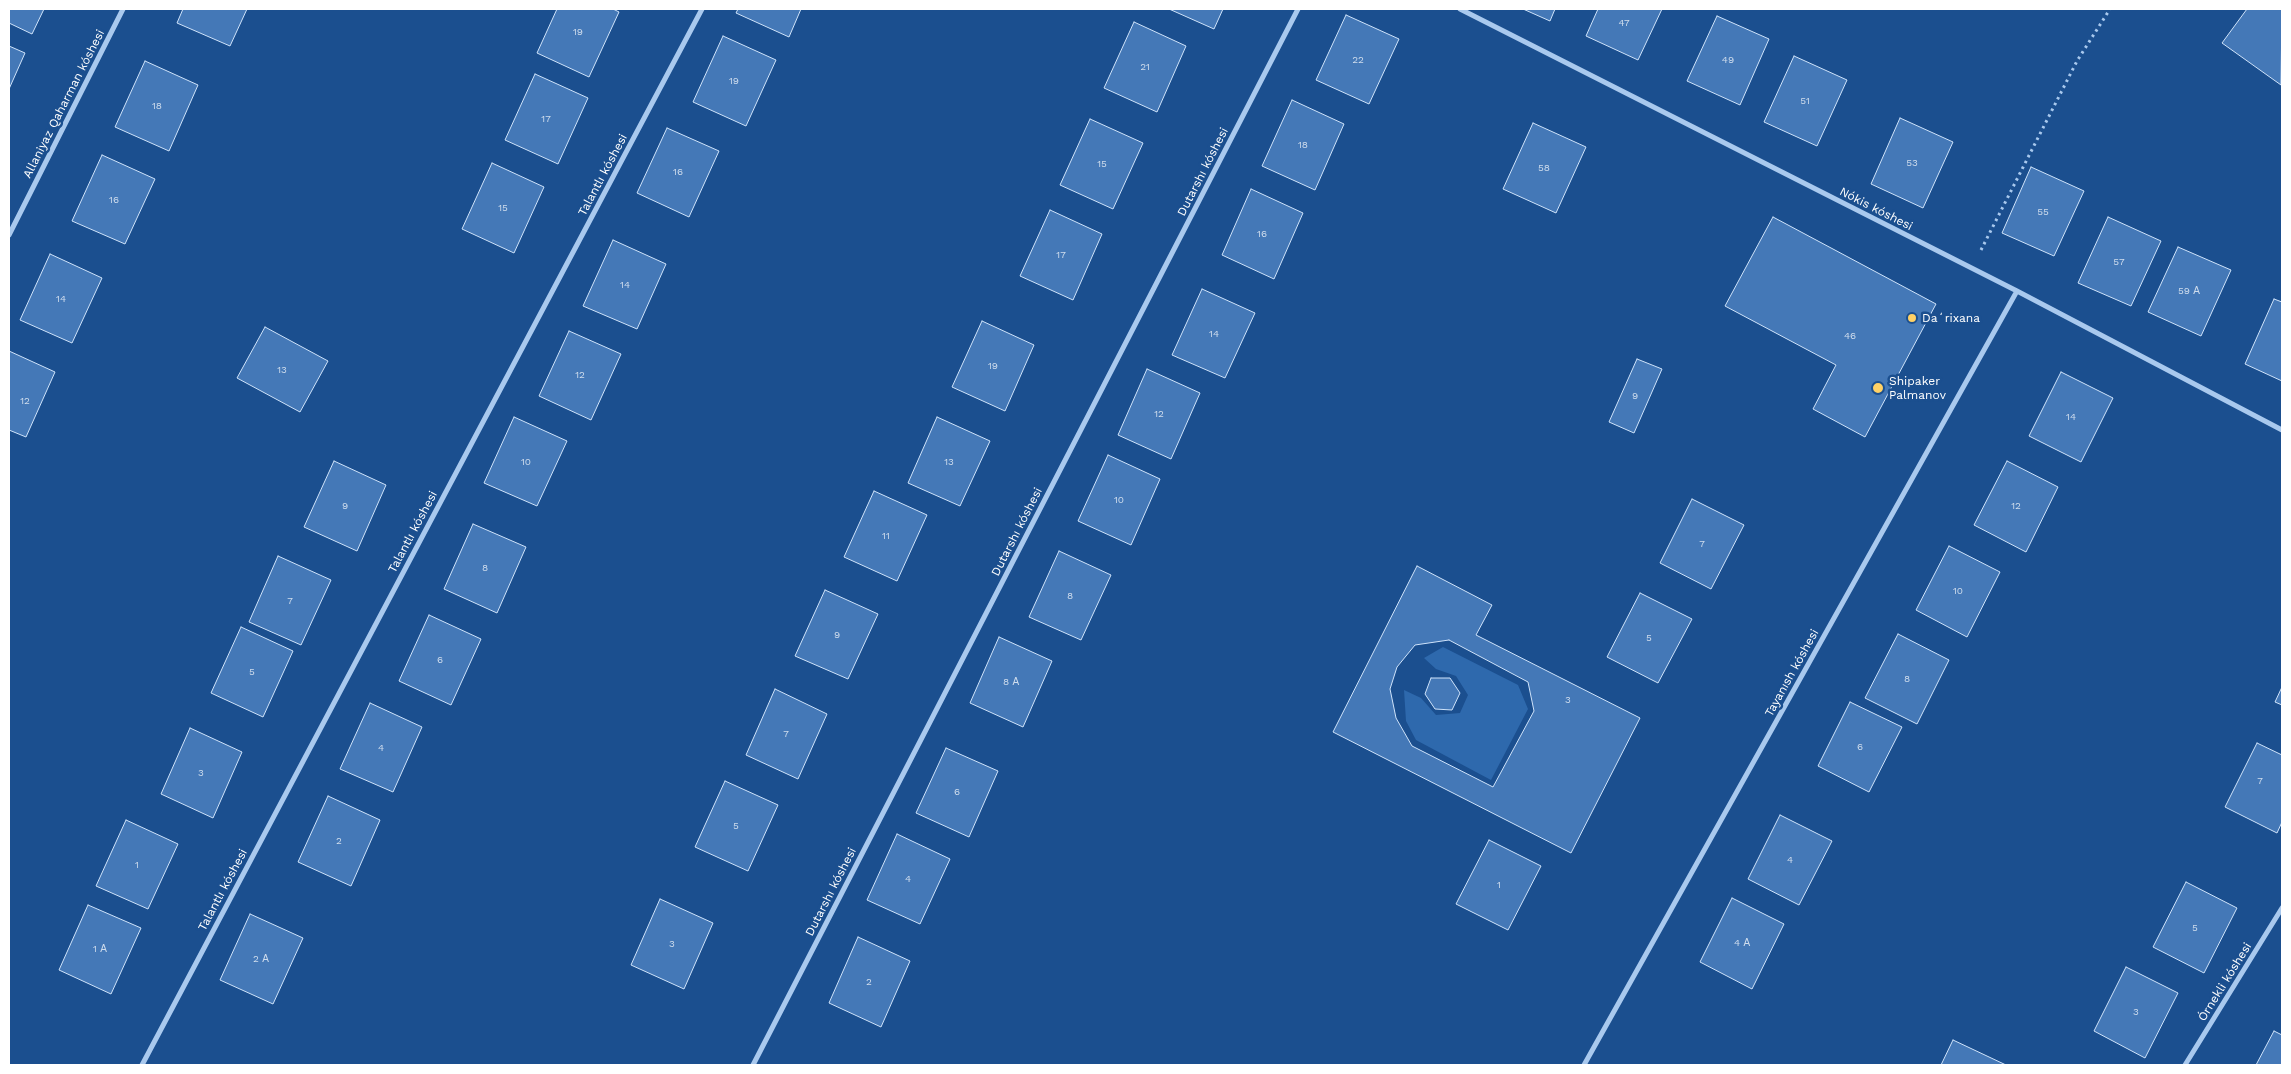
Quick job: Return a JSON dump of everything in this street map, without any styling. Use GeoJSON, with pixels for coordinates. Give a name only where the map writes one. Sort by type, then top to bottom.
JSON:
{"type":"FeatureCollection","features":[{"type":"Feature","properties":{"kind":"street","name":"Allaniyaz Qaharman kóshesi"},"geometry":{"type":"LineString","coordinates":[[9,235],[123,9]]}},
{"type":"Feature","properties":{"kind":"street","name":"Talantlı kóshesi"},"geometry":{"type":"LineString","coordinates":[[142,1065],[702,9]]}},
{"type":"Feature","properties":{"kind":"street","name":"Dutarshı kóshesi"},"geometry":{"type":"LineString","coordinates":[[754,1065],[1298,9]]}},
{"type":"Feature","properties":{"kind":"street","name":"Nókis kóshesi"},"geometry":{"type":"LineString","coordinates":[[1460,9],[2017,291],[2282,430]]}},
{"type":"Feature","properties":{"kind":"street","name":"Tayanısh kóshesi"},"geometry":{"type":"LineString","coordinates":[[1584,1065],[2017,291]]}},
{"type":"Feature","properties":{"kind":"street","name":"Órnekli kóshesi"},"geometry":{"type":"LineString","coordinates":[[2185,1065],[2282,908]]}},
{"type":"Feature","properties":{"kind":"path"},"geometry":{"type":"LineString","coordinates":[[1972,268],[2077,61],[2110,9]]}},
{"type":"Feature","properties":{"kind":"shaded area"},"geometry":{"type":"Polygon","coordinates":[[[1443,647],[1518,685],[1528,709],[1491,780],[1416,740],[1406,721],[1404,690],[1421,698],[1436,715],[1460,713],[1468,695],[1456,676],[1436,669],[1424,658],[1443,647]]]}},
{"type":"Feature","properties":{"kind":"building"},"geometry":{"type":"Polygon","coordinates":[[[9,9],[44,9],[32,34],[9,23],[9,9]]]}},
{"type":"Feature","properties":{"kind":"building"},"geometry":{"type":"Polygon","coordinates":[[[183,9],[247,9],[230,46],[177,23],[183,9]]]}},
{"type":"Feature","properties":{"kind":"building"},"geometry":{"type":"Polygon","coordinates":[[[557,9],[613,9],[619,12],[589,77],[537,53],[557,9]]]}},
{"type":"Feature","properties":{"kind":"building"},"geometry":{"type":"Polygon","coordinates":[[[738,9],[801,9],[789,37],[736,13],[738,9]]]}},
{"type":"Feature","properties":{"kind":"building"},"geometry":{"type":"Polygon","coordinates":[[[1169,9],[1223,9],[1214,29],[1169,9]]]}},
{"type":"Feature","properties":{"kind":"building"},"geometry":{"type":"Polygon","coordinates":[[[1523,9],[1555,9],[1550,21],[1523,9]]]}},
{"type":"Feature","properties":{"kind":"building"},"geometry":{"type":"Polygon","coordinates":[[[1598,9],[1662,9],[1638,60],[1586,36],[1598,9]]]}},
{"type":"Feature","properties":{"kind":"building"},"geometry":{"type":"Polygon","coordinates":[[[2247,9],[2282,9],[2281,85],[2222,43],[2247,9]]]}},
{"type":"Feature","properties":{"kind":"building"},"geometry":{"type":"Polygon","coordinates":[[[1346,15],[1399,39],[1369,104],[1316,80],[1346,15]]]}},
{"type":"Feature","properties":{"kind":"building"},"geometry":{"type":"Polygon","coordinates":[[[1717,16],[1769,39],[1740,105],[1687,81],[1717,16]]]}},
{"type":"Feature","properties":{"kind":"building"},"geometry":{"type":"Polygon","coordinates":[[[1134,22],[1186,46],[1157,112],[1104,88],[1134,22]]]}},
{"type":"Feature","properties":{"kind":"building"},"geometry":{"type":"Polygon","coordinates":[[[723,36],[776,60],[746,126],[693,102],[723,36]]]}},
{"type":"Feature","properties":{"kind":"building"},"geometry":{"type":"Polygon","coordinates":[[[9,46],[25,53],[9,89],[9,46]]]}},
{"type":"Feature","properties":{"kind":"building"},"geometry":{"type":"Polygon","coordinates":[[[1794,56],[1847,80],[1817,146],[1764,122],[1794,56]]]}},
{"type":"Feature","properties":{"kind":"building"},"geometry":{"type":"Polygon","coordinates":[[[145,61],[198,85],[169,151],[115,127],[145,61]]]}},
{"type":"Feature","properties":{"kind":"building"},"geometry":{"type":"Polygon","coordinates":[[[535,74],[588,98],[558,164],[505,140],[535,74]]]}},
{"type":"Feature","properties":{"kind":"building"},"geometry":{"type":"Polygon","coordinates":[[[1292,100],[1344,124],[1315,190],[1262,166],[1292,100]]]}},
{"type":"Feature","properties":{"kind":"building"},"geometry":{"type":"Polygon","coordinates":[[[1900,118],[1953,142],[1923,208],[1871,184],[1900,118]]]}},
{"type":"Feature","properties":{"kind":"building"},"geometry":{"type":"Polygon","coordinates":[[[1090,119],[1143,143],[1113,209],[1060,185],[1090,119]]]}},
{"type":"Feature","properties":{"kind":"building"},"geometry":{"type":"Polygon","coordinates":[[[1533,123],[1586,147],[1556,213],[1503,189],[1533,123]]]}},
{"type":"Feature","properties":{"kind":"building"},"geometry":{"type":"Polygon","coordinates":[[[667,128],[719,151],[689,217],[637,193],[667,128]]]}},
{"type":"Feature","properties":{"kind":"building"},"geometry":{"type":"Polygon","coordinates":[[[102,155],[155,179],[125,244],[72,221],[102,155]]]}},
{"type":"Feature","properties":{"kind":"building"},"geometry":{"type":"Polygon","coordinates":[[[492,163],[544,187],[514,253],[462,229],[492,163]]]}},
{"type":"Feature","properties":{"kind":"building"},"geometry":{"type":"Polygon","coordinates":[[[2031,167],[2084,191],[2054,256],[2002,233],[2031,167]]]}},
{"type":"Feature","properties":{"kind":"building"},"geometry":{"type":"Polygon","coordinates":[[[1251,189],[1303,213],[1274,279],[1222,255],[1251,189]]]}},
{"type":"Feature","properties":{"kind":"building"},"geometry":{"type":"Polygon","coordinates":[[[1050,210],[1102,234],[1073,300],[1020,276],[1050,210]]]}},
{"type":"Feature","properties":{"kind":"building"},"geometry":{"type":"Polygon","coordinates":[[[1773,217],[1936,304],[1865,437],[1813,409],[1836,365],[1725,306],[1773,217]]]}},
{"type":"Feature","properties":{"kind":"building"},"geometry":{"type":"Polygon","coordinates":[[[2108,217],[2161,241],[2131,306],[2078,283],[2108,217]]]}},
{"type":"Feature","properties":{"kind":"building"},"geometry":{"type":"Polygon","coordinates":[[[613,240],[666,264],[637,329],[583,306],[613,240]]]}},
{"type":"Feature","properties":{"kind":"building"},"geometry":{"type":"Polygon","coordinates":[[[2178,247],[2231,270],[2201,336],[2148,312],[2178,247]]]}},
{"type":"Feature","properties":{"kind":"building"},"geometry":{"type":"Polygon","coordinates":[[[50,254],[102,278],[72,343],[20,320],[50,254]]]}},
{"type":"Feature","properties":{"kind":"building"},"geometry":{"type":"Polygon","coordinates":[[[1202,289],[1255,313],[1225,378],[1172,355],[1202,289]]]}},
{"type":"Feature","properties":{"kind":"building"},"geometry":{"type":"Polygon","coordinates":[[[2274,299],[2282,302],[2282,381],[2245,364],[2274,299]]]}},
{"type":"Feature","properties":{"kind":"building"},"geometry":{"type":"Polygon","coordinates":[[[982,321],[1034,345],[1005,411],[952,387],[982,321]]]}},
{"type":"Feature","properties":{"kind":"building"},"geometry":{"type":"Polygon","coordinates":[[[265,327],[328,361],[300,412],[237,378],[265,327]]]}},
{"type":"Feature","properties":{"kind":"building"},"geometry":{"type":"Polygon","coordinates":[[[569,331],[621,354],[591,420],[539,396],[569,331]]]}},
{"type":"Feature","properties":{"kind":"building"},"geometry":{"type":"Polygon","coordinates":[[[9,351],[55,372],[26,437],[9,430],[9,351]]]}},
{"type":"Feature","properties":{"kind":"building"},"geometry":{"type":"Polygon","coordinates":[[[1637,359],[1662,369],[1634,433],[1609,422],[1637,359]]]}},
{"type":"Feature","properties":{"kind":"building"},"geometry":{"type":"Polygon","coordinates":[[[1147,369],[1200,393],[1171,459],[1118,435],[1147,369]]]}},
{"type":"Feature","properties":{"kind":"building"},"geometry":{"type":"Polygon","coordinates":[[[2061,372],[2113,398],[2081,462],[2029,436],[2061,372]]]}},
{"type":"Feature","properties":{"kind":"building"},"geometry":{"type":"Polygon","coordinates":[[[514,417],[567,441],[537,506],[484,483],[514,417]]]}},
{"type":"Feature","properties":{"kind":"building"},"geometry":{"type":"Polygon","coordinates":[[[937,417],[990,441],[960,506],[908,483],[937,417]]]}},
{"type":"Feature","properties":{"kind":"building"},"geometry":{"type":"Polygon","coordinates":[[[1108,455],[1160,479],[1131,545],[1078,521],[1108,455]]]}},
{"type":"Feature","properties":{"kind":"building"},"geometry":{"type":"Polygon","coordinates":[[[334,461],[386,485],[357,551],[304,527],[334,461]]]}},
{"type":"Feature","properties":{"kind":"building"},"geometry":{"type":"Polygon","coordinates":[[[2007,461],[2058,487],[2026,552],[1974,525],[2007,461]]]}},
{"type":"Feature","properties":{"kind":"building"},"geometry":{"type":"Polygon","coordinates":[[[874,491],[927,515],[897,581],[844,557],[874,491]]]}},
{"type":"Feature","properties":{"kind":"building"},"geometry":{"type":"Polygon","coordinates":[[[1692,499],[1744,525],[1711,589],[1660,563],[1692,499]]]}},
{"type":"Feature","properties":{"kind":"building"},"geometry":{"type":"Polygon","coordinates":[[[473,524],[526,547],[497,613],[444,589],[473,524]]]}},
{"type":"Feature","properties":{"kind":"building"},"geometry":{"type":"Polygon","coordinates":[[[1949,546],[2000,572],[1967,637],[1916,610],[1949,546]]]}},
{"type":"Feature","properties":{"kind":"building"},"geometry":{"type":"Polygon","coordinates":[[[1059,551],[1111,575],[1081,640],[1029,617],[1059,551]]]}},
{"type":"Feature","properties":{"kind":"building"},"geometry":{"type":"Polygon","coordinates":[[[278,556],[331,580],[301,645],[249,622],[278,556]]]}},
{"type":"Feature","properties":{"kind":"building"},"geometry":{"type":"Polygon","coordinates":[[[1417,566],[1492,605],[1476,635],[1640,718],[1571,853],[1333,732],[1417,566]],[[1449,640],[1415,645],[1397,667],[1390,689],[1396,718],[1412,746],[1493,787],[1534,711],[1528,682],[1449,640]]]}},
{"type":"Feature","properties":{"kind":"building"},"geometry":{"type":"Polygon","coordinates":[[[825,590],[878,614],[848,679],[795,656],[825,590]]]}},
{"type":"Feature","properties":{"kind":"building"},"geometry":{"type":"Polygon","coordinates":[[[1640,593],[1692,619],[1658,683],[1607,657],[1640,593]]]}},
{"type":"Feature","properties":{"kind":"building"},"geometry":{"type":"Polygon","coordinates":[[[429,615],[481,639],[451,705],[399,681],[429,615]]]}},
{"type":"Feature","properties":{"kind":"building"},"geometry":{"type":"Polygon","coordinates":[[[241,627],[293,651],[263,717],[211,693],[241,627]]]}},
{"type":"Feature","properties":{"kind":"building"},"geometry":{"type":"Polygon","coordinates":[[[1898,634],[1949,660],[1917,724],[1865,698],[1898,634]]]}},
{"type":"Feature","properties":{"kind":"building"},"geometry":{"type":"Polygon","coordinates":[[[999,637],[1052,661],[1023,727],[970,703],[999,637]]]}},
{"type":"Feature","properties":{"kind":"building"},"geometry":{"type":"Polygon","coordinates":[[[1431,678],[1450,678],[1460,693],[1452,710],[1435,709],[1425,694],[1431,678]]]}},
{"type":"Feature","properties":{"kind":"building"},"geometry":{"type":"Polygon","coordinates":[[[2282,687],[2282,705],[2275,702],[2282,687]]]}},
{"type":"Feature","properties":{"kind":"building"},"geometry":{"type":"Polygon","coordinates":[[[775,689],[827,714],[798,779],[746,755],[775,689]]]}},
{"type":"Feature","properties":{"kind":"building"},"geometry":{"type":"Polygon","coordinates":[[[1850,702],[1902,727],[1869,792],[1818,766],[1850,702]]]}},
{"type":"Feature","properties":{"kind":"building"},"geometry":{"type":"Polygon","coordinates":[[[370,703],[422,727],[393,792],[340,769],[370,703]]]}},
{"type":"Feature","properties":{"kind":"building"},"geometry":{"type":"Polygon","coordinates":[[[190,728],[242,752],[213,818],[161,794],[190,728]]]}},
{"type":"Feature","properties":{"kind":"building"},"geometry":{"type":"Polygon","coordinates":[[[2257,743],[2282,755],[2282,822],[2277,833],[2225,807],[2257,743]]]}},
{"type":"Feature","properties":{"kind":"building"},"geometry":{"type":"Polygon","coordinates":[[[946,748],[998,771],[969,837],[916,813],[946,748]]]}},
{"type":"Feature","properties":{"kind":"building"},"geometry":{"type":"Polygon","coordinates":[[[725,781],[778,805],[748,871],[695,847],[725,781]]]}},
{"type":"Feature","properties":{"kind":"building"},"geometry":{"type":"Polygon","coordinates":[[[328,796],[380,820],[351,886],[298,862],[328,796]]]}},
{"type":"Feature","properties":{"kind":"building"},"geometry":{"type":"Polygon","coordinates":[[[1780,815],[1832,841],[1799,905],[1748,879],[1780,815]]]}},
{"type":"Feature","properties":{"kind":"building"},"geometry":{"type":"Polygon","coordinates":[[[126,820],[178,844],[148,909],[96,886],[126,820]]]}},
{"type":"Feature","properties":{"kind":"building"},"geometry":{"type":"Polygon","coordinates":[[[897,834],[950,859],[920,924],[867,900],[897,834]]]}},
{"type":"Feature","properties":{"kind":"building"},"geometry":{"type":"Polygon","coordinates":[[[1489,840],[1541,866],[1508,930],[1456,904],[1489,840]]]}},
{"type":"Feature","properties":{"kind":"building"},"geometry":{"type":"Polygon","coordinates":[[[2186,882],[2237,908],[2204,973],[2153,947],[2186,882]]]}},
{"type":"Feature","properties":{"kind":"building"},"geometry":{"type":"Polygon","coordinates":[[[1732,898],[1784,924],[1752,989],[1700,962],[1732,898]]]}},
{"type":"Feature","properties":{"kind":"building"},"geometry":{"type":"Polygon","coordinates":[[[660,899],[713,923],[684,989],[631,965],[660,899]]]}},
{"type":"Feature","properties":{"kind":"building"},"geometry":{"type":"Polygon","coordinates":[[[88,905],[141,928],[111,994],[59,970],[88,905]]]}},
{"type":"Feature","properties":{"kind":"building"},"geometry":{"type":"Polygon","coordinates":[[[250,914],[303,938],[273,1004],[220,980],[250,914]]]}},
{"type":"Feature","properties":{"kind":"building"},"geometry":{"type":"Polygon","coordinates":[[[858,937],[910,961],[881,1027],[829,1003],[858,937]]]}},
{"type":"Feature","properties":{"kind":"building"},"geometry":{"type":"Polygon","coordinates":[[[2126,967],[2178,993],[2145,1058],[2094,1031],[2126,967]]]}},
{"type":"Feature","properties":{"kind":"building"},"geometry":{"type":"Polygon","coordinates":[[[2274,1031],[2282,1035],[2282,1065],[2256,1065],[2274,1031]]]}},
{"type":"Feature","properties":{"kind":"building"},"geometry":{"type":"Polygon","coordinates":[[[1953,1040],[2006,1065],[1941,1065],[1953,1040]]]}},
{"type":"Feature","properties":{"kind":"place","name":"Daʻrixana"},"geometry":{"type":"Point","coordinates":[1912,318]}},
{"type":"Feature","properties":{"kind":"place","name":"Shipaker Palmanov"},"geometry":{"type":"Point","coordinates":[1878,388]}}]}
